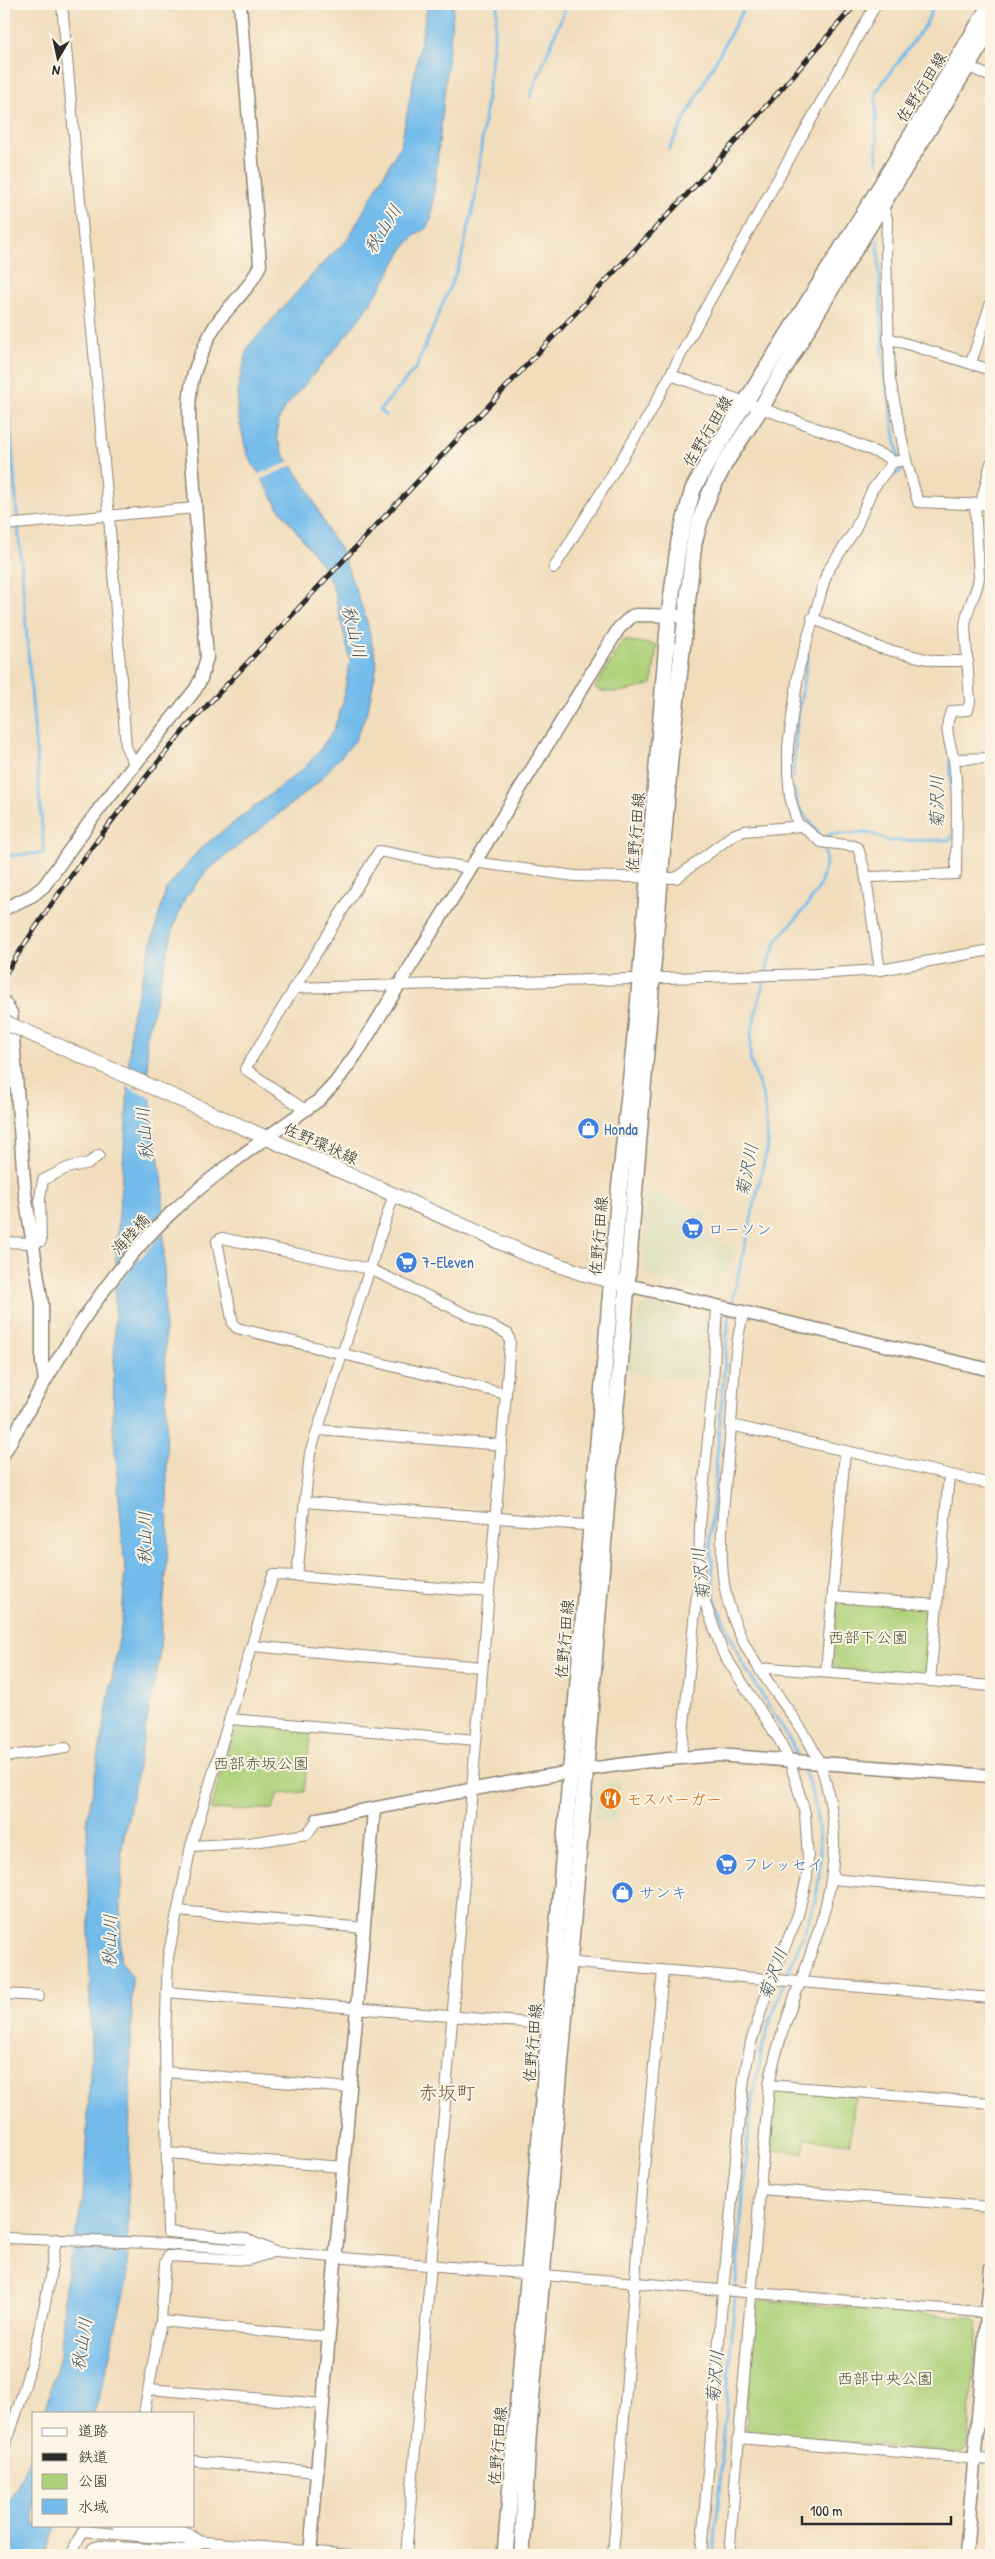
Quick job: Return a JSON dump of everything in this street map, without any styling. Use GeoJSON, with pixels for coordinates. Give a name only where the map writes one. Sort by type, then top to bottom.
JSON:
{"type":"FeatureCollection","features":[{"type":"Feature","properties":{"kind":"main road","name":"佐野行田線"},"geometry":{"type":"LineString","coordinates":[[963,64],[991,4]]}},
{"type":"Feature","properties":{"kind":"main road","name":"佐野行田線"},"geometry":{"type":"LineString","coordinates":[[654,879],[694,543],[709,495],[725,463],[761,408],[877,204],[963,64],[991,28]]}},
{"type":"Feature","properties":{"kind":"main road","name":"佐野行田線"},"geometry":{"type":"LineString","coordinates":[[562,1962],[570,1774],[627,1285],[654,879],[669,615],[678,541],[690,498],[711,457],[745,402],[877,204]]}},
{"type":"Feature","properties":{"kind":"main road","name":"佐野行田線"},"geometry":{"type":"LineString","coordinates":[[505,2555],[536,2274],[562,1962],[586,1771],[611,1282],[646,979]]}},
{"type":"Feature","properties":{"kind":"main road","name":"佐野環状線"},"geometry":{"type":"LineString","coordinates":[[4,1022],[524,1253],[611,1282],[627,1285]]}},
{"type":"Feature","properties":{"kind":"main road","name":"佐野行田線"},"geometry":{"type":"LineString","coordinates":[[522,2555],[536,2274]]}},
{"type":"Feature","properties":{"kind":"street"},"geometry":{"type":"LineString","coordinates":[[62,4],[109,516],[126,747],[134,764]]}},
{"type":"Feature","properties":{"kind":"street"},"geometry":{"type":"LineString","coordinates":[[4,910],[33,896],[44,886],[134,764],[195,690],[205,669],[207,657],[195,508],[190,422],[191,391],[195,369],[222,315],[250,284],[260,266],[240,4]]}},
{"type":"Feature","properties":{"kind":"street"},"geometry":{"type":"LineString","coordinates":[[554,568],[649,415],[710,300],[876,4]]}},
{"type":"Feature","properties":{"kind":"street"},"geometry":{"type":"LineString","coordinates":[[963,64],[991,77]]}},
{"type":"Feature","properties":{"kind":"street"},"geometry":{"type":"LineString","coordinates":[[877,204],[887,220],[890,380],[906,460],[918,502],[982,504]]}},
{"type":"Feature","properties":{"kind":"street"},"geometry":{"type":"LineString","coordinates":[[971,363],[991,302]]}},
{"type":"Feature","properties":{"kind":"street"},"geometry":{"type":"LineString","coordinates":[[888,338],[991,370]]}},
{"type":"Feature","properties":{"kind":"street"},"geometry":{"type":"LineString","coordinates":[[671,375],[840,437],[887,456],[893,462]]}},
{"type":"Feature","properties":{"kind":"street"},"geometry":{"type":"LineString","coordinates":[[798,825],[788,786],[788,746],[798,668],[812,618],[827,572],[855,530],[872,490],[893,462],[906,460]]}},
{"type":"Feature","properties":{"kind":"street"},"geometry":{"type":"LineString","coordinates":[[865,872],[866,876],[870,877],[956,874],[957,815],[954,759],[949,744],[948,719],[952,711],[964,711],[969,707],[966,614],[978,587],[980,576],[982,504],[991,462]]}},
{"type":"Feature","properties":{"kind":"street"},"geometry":{"type":"LineString","coordinates":[[4,525],[195,508]]}},
{"type":"Feature","properties":{"kind":"street","name":"海陸橋"},"geometry":{"type":"LineString","coordinates":[[4,1453],[45,1380],[98,1299],[136,1251],[170,1214],[192,1195],[305,1110],[329,1090],[344,1071],[619,628],[632,616],[647,614],[685,616]]}},
{"type":"Feature","properties":{"kind":"street"},"geometry":{"type":"LineString","coordinates":[[812,618],[880,648],[935,661],[968,661]]}},
{"type":"Feature","properties":{"kind":"street"},"geometry":{"type":"LineString","coordinates":[[954,759],[991,758]]}},
{"type":"Feature","properties":{"kind":"street"},"geometry":{"type":"LineString","coordinates":[[305,1110],[245,1069],[293,988],[379,851],[471,865],[575,876],[676,878],[733,835],[744,831],[798,825],[826,843],[858,848],[865,872],[880,970]]}},
{"type":"Feature","properties":{"kind":"street"},"geometry":{"type":"LineString","coordinates":[[293,988],[646,979],[880,970],[991,950]]}},
{"type":"Feature","properties":{"kind":"street"},"geometry":{"type":"LineString","coordinates":[[4,1002],[11,1012],[22,1163],[31,1243],[42,1304],[42,1362],[45,1380]]}},
{"type":"Feature","properties":{"kind":"street"},"geometry":{"type":"LineString","coordinates":[[4,1242],[31,1243],[41,1241],[40,1198],[43,1180],[67,1168],[88,1163],[99,1155]]}},
{"type":"Feature","properties":{"kind":"street"},"geometry":{"type":"LineString","coordinates":[[297,1576],[310,1453],[394,1194]]}},
{"type":"Feature","properties":{"kind":"street"},"geometry":{"type":"LineString","coordinates":[[406,2555],[432,2266],[452,2016],[502,1445],[506,1394],[510,1342],[508,1334],[370,1269],[222,1238],[217,1241],[233,1324],[237,1328],[506,1394]]}},
{"type":"Feature","properties":{"kind":"street"},"geometry":{"type":"LineString","coordinates":[[627,1285],[991,1370]]}},
{"type":"Feature","properties":{"kind":"street"},"geometry":{"type":"LineString","coordinates":[[681,1757],[695,1610],[700,1581],[700,1526],[720,1306]]}},
{"type":"Feature","properties":{"kind":"street"},"geometry":{"type":"LineString","coordinates":[[728,2555],[748,2293],[769,2084],[796,1982],[823,1921],[832,1879],[832,1814],[817,1762],[760,1670],[738,1629],[727,1599],[723,1576],[722,1527],[741,1311]]}},
{"type":"Feature","properties":{"kind":"street"},"geometry":{"type":"LineString","coordinates":[[731,1425],[991,1484]]}},
{"type":"Feature","properties":{"kind":"street"},"geometry":{"type":"LineString","coordinates":[[319,1430],[502,1445]]}},
{"type":"Feature","properties":{"kind":"street"},"geometry":{"type":"LineString","coordinates":[[826,1672],[845,1452]]}},
{"type":"Feature","properties":{"kind":"street"},"geometry":{"type":"LineString","coordinates":[[930,1680],[949,1475]]}},
{"type":"Feature","properties":{"kind":"street"},"geometry":{"type":"LineString","coordinates":[[306,1502],[599,1526]]}},
{"type":"Feature","properties":{"kind":"street"},"geometry":{"type":"LineString","coordinates":[[274,2252],[265,2246],[246,2240],[168,2232],[166,1992],[168,1957],[192,1846],[274,1575],[489,1592]]}},
{"type":"Feature","properties":{"kind":"street"},"geometry":{"type":"LineString","coordinates":[[700,1581],[704,1600],[723,1653],[780,1741],[790,1760],[806,1813],[808,1838],[807,1877],[798,1915],[751,2042],[744,2079],[727,2292],[702,2555]]}},
{"type":"Feature","properties":{"kind":"street"},"geometry":{"type":"LineString","coordinates":[[833,1597],[937,1605]]}},
{"type":"Feature","properties":{"kind":"street"},"geometry":{"type":"LineString","coordinates":[[252,1646],[482,1667]]}},
{"type":"Feature","properties":{"kind":"street"},"geometry":{"type":"LineString","coordinates":[[760,1670],[771,1668],[991,1686]]}},
{"type":"Feature","properties":{"kind":"street"},"geometry":{"type":"LineString","coordinates":[[230,1719],[476,1740]]}},
{"type":"Feature","properties":{"kind":"street"},"geometry":{"type":"LineString","coordinates":[[4,1757],[66,1748]]}},
{"type":"Feature","properties":{"kind":"street"},"geometry":{"type":"LineString","coordinates":[[192,1846],[248,1843],[307,1834],[318,1819],[472,1790],[681,1757],[718,1755],[991,1776]]}},
{"type":"Feature","properties":{"kind":"street"},"geometry":{"type":"LineString","coordinates":[[310,2554],[374,1808]]}},
{"type":"Feature","properties":{"kind":"street"},"geometry":{"type":"LineString","coordinates":[[832,1879],[991,1893]]}},
{"type":"Feature","properties":{"kind":"street"},"geometry":{"type":"LineString","coordinates":[[178,1911],[364,1928]]}},
{"type":"Feature","properties":{"kind":"street"},"geometry":{"type":"LineString","coordinates":[[562,1962],[991,1998]]}},
{"type":"Feature","properties":{"kind":"street"},"geometry":{"type":"LineString","coordinates":[[613,2555],[642,2190],[663,1971]]}},
{"type":"Feature","properties":{"kind":"street"},"geometry":{"type":"LineString","coordinates":[[166,1992],[556,2026]]}},
{"type":"Feature","properties":{"kind":"street"},"geometry":{"type":"LineString","coordinates":[[4,1994],[39,1996]]}},
{"type":"Feature","properties":{"kind":"street"},"geometry":{"type":"LineString","coordinates":[[166,2072],[350,2088]]}},
{"type":"Feature","properties":{"kind":"street"},"geometry":{"type":"LineString","coordinates":[[769,2084],[991,2103]]}},
{"type":"Feature","properties":{"kind":"street"},"geometry":{"type":"LineString","coordinates":[[168,2153],[344,2167]]}},
{"type":"Feature","properties":{"kind":"street"},"geometry":{"type":"LineString","coordinates":[[760,2188],[991,2207]]}},
{"type":"Feature","properties":{"kind":"street"},"geometry":{"type":"LineString","coordinates":[[4,2238],[144,2243],[274,2252],[989,2313]]}},
{"type":"Feature","properties":{"kind":"street"},"geometry":{"type":"LineString","coordinates":[[4,2450],[16,2416],[39,2335],[59,2239]]}},
{"type":"Feature","properties":{"kind":"street"},"geometry":{"type":"LineString","coordinates":[[144,2412],[161,2321],[165,2263],[168,2256],[247,2260],[274,2252]]}},
{"type":"Feature","properties":{"kind":"street"},"geometry":{"type":"LineString","coordinates":[[966,2555],[989,2313],[991,2267]]}},
{"type":"Feature","properties":{"kind":"street"},"geometry":{"type":"LineString","coordinates":[[161,2321],[329,2337]]}},
{"type":"Feature","properties":{"kind":"street"},"geometry":{"type":"LineString","coordinates":[[149,2389],[323,2404]]}},
{"type":"Feature","properties":{"kind":"street"},"geometry":{"type":"LineString","coordinates":[[738,2438],[991,2460]]}},
{"type":"Feature","properties":{"kind":"street"},"geometry":{"type":"LineString","coordinates":[[195,2461],[317,2472]]}},
{"type":"Feature","properties":{"kind":"street"},"geometry":{"type":"LineString","coordinates":[[129,2526],[184,2531],[202,2543]]}},
{"type":"Feature","properties":{"kind":"street"},"geometry":{"type":"LineString","coordinates":[[71,2555],[83,2531],[310,2554],[350,2555]]}},
{"type":"Feature","properties":{"kind":"street"},"geometry":{"type":"LineString","coordinates":[[89,2555],[93,2548],[99,2546],[119,2551],[185,2551],[202,2543]]}},
{"type":"Feature","properties":{"kind":"street"},"geometry":{"type":"LineString","coordinates":[[201,2555],[202,2543]]}},
{"type":"Feature","properties":{"kind":"shaded area"},"geometry":{"type":"Polygon","coordinates":[[[646,1191],[708,1213],[703,1236],[736,1250],[729,1272],[716,1276],[714,1293],[653,1278],[647,1272],[643,1263],[646,1191]]]}},
{"type":"Feature","properties":{"kind":"shaded area"},"geometry":{"type":"Polygon","coordinates":[[[647,1303],[708,1316],[713,1322],[708,1381],[629,1373],[637,1314],[642,1305],[647,1303]]]}},
{"type":"Feature","properties":{"kind":"shaded area"},"geometry":{"type":"Polygon","coordinates":[[[620,1780],[616,1822],[593,1820],[595,1792],[606,1783],[620,1780]]]}},
{"type":"Feature","properties":{"kind":"green space"},"geometry":{"type":"Polygon","coordinates":[[[623,640],[657,645],[652,684],[615,692],[601,691],[595,688],[623,640]]]}},
{"type":"Feature","properties":{"kind":"green space","name":"西部下公園"},"geometry":{"type":"Polygon","coordinates":[[[840,1600],[928,1607],[932,1611],[926,1671],[920,1675],[837,1669],[832,1664],[837,1604],[840,1600]]]}},
{"type":"Feature","properties":{"kind":"green space","name":"西部赤坂公園"},"geometry":{"type":"Polygon","coordinates":[[[234,1724],[311,1730],[304,1792],[278,1794],[273,1809],[211,1810],[234,1724]]]}},
{"type":"Feature","properties":{"kind":"green space"},"geometry":{"type":"Polygon","coordinates":[[[778,2089],[855,2095],[850,2143],[806,2139],[804,2153],[768,2150],[773,2094],[778,2089]]]}},
{"type":"Feature","properties":{"kind":"green space","name":"西部中央公園"},"geometry":{"type":"Polygon","coordinates":[[[762,2300],[972,2318],[978,2323],[967,2449],[960,2453],[749,2434],[745,2428],[756,2304],[762,2300]]]}},
{"type":"Feature","properties":{"kind":"water","name":"秋山川"},"geometry":{"type":"Polygon","coordinates":[[[428,4],[454,4],[431,219],[426,229],[407,244],[363,313],[338,346],[284,409],[278,421],[277,438],[283,453],[308,489],[328,531],[340,548],[366,618],[377,665],[368,709],[355,741],[315,785],[207,871],[185,898],[174,926],[146,1040],[153,1130],[163,1183],[168,1550],[159,1660],[122,1847],[120,1960],[132,1977],[127,2282],[94,2412],[44,2412],[61,2352],[65,2282],[83,2200],[91,2058],[87,1822],[122,1622],[125,1568],[113,1426],[116,1251],[126,1125],[131,1019],[166,889],[201,848],[303,769],[317,754],[334,729],[343,702],[350,660],[334,590],[323,566],[278,507],[247,454],[237,411],[238,387],[248,347],[322,264],[348,239],[401,144],[428,4]]]}},
{"type":"Feature","properties":{"kind":"water"},"geometry":{"type":"Polygon","coordinates":[[[32,2451],[32,2526],[56,2526],[44,2555],[4,2555],[4,2511],[19,2483],[32,2451]]]}},
{"type":"Feature","properties":{"kind":"pier"},"geometry":{"type":"Polygon","coordinates":[[[292,461],[294,465],[259,480],[257,475],[292,461]]]}},
{"type":"Feature","properties":{"kind":"pier"},"geometry":{"type":"Polygon","coordinates":[[[126,1065],[152,1076],[155,1100],[125,1086],[126,1065]]]}},
{"type":"Feature","properties":{"kind":"pier"},"geometry":{"type":"Polygon","coordinates":[[[166,1208],[166,1229],[112,1290],[113,1267],[166,1208]]]}},
{"type":"Feature","properties":{"kind":"waterway"},"geometry":{"type":"LineString","coordinates":[[385,416],[380,410],[416,368],[460,263],[475,199],[498,4]]}},
{"type":"Feature","properties":{"kind":"waterway"},"geometry":{"type":"LineString","coordinates":[[530,97],[567,4]]}},
{"type":"Feature","properties":{"kind":"waterway"},"geometry":{"type":"LineString","coordinates":[[669,149],[746,4]]}},
{"type":"Feature","properties":{"kind":"waterway"},"geometry":{"type":"LineString","coordinates":[[877,163],[876,92],[926,24],[934,4]]}},
{"type":"Feature","properties":{"kind":"waterway"},"geometry":{"type":"LineString","coordinates":[[860,530],[885,481],[901,471],[884,372],[878,241]]}},
{"type":"Feature","properties":{"kind":"waterway"},"geometry":{"type":"LineString","coordinates":[[4,347],[44,853],[4,856]]}},
{"type":"Feature","properties":{"kind":"waterway"},"geometry":{"type":"LineString","coordinates":[[828,586],[836,566]]}},
{"type":"Feature","properties":{"kind":"waterway"},"geometry":{"type":"LineString","coordinates":[[793,777],[796,729],[808,654]]}},
{"type":"Feature","properties":{"kind":"waterway","name":"菊沢川"},"geometry":{"type":"LineString","coordinates":[[950,758],[952,801]]}},
{"type":"Feature","properties":{"kind":"waterway"},"geometry":{"type":"LineString","coordinates":[[794,788],[798,806],[819,834]]}},
{"type":"Feature","properties":{"kind":"waterway","name":"菊沢川"},"geometry":{"type":"LineString","coordinates":[[823,839],[831,834],[871,833],[888,841],[950,840],[953,833]]}},
{"type":"Feature","properties":{"kind":"waterway","name":"菊沢川"},"geometry":{"type":"LineString","coordinates":[[731,1307],[768,1144],[764,1099],[750,1059],[751,1033],[768,964],[777,940],[806,907],[820,886],[826,863],[824,845]]}},
{"type":"Feature","properties":{"kind":"waterway","name":"菊沢川"},"geometry":{"type":"LineString","coordinates":[[729,1313],[710,1540],[715,1601],[742,1662],[791,1742],[798,1757]]}},
{"type":"Feature","properties":{"kind":"waterway","name":"菊沢川"},"geometry":{"type":"LineString","coordinates":[[714,2555],[748,2135],[754,2092],[759,2064],[775,2007],[813,1908],[817,1891],[820,1854],[817,1817],[802,1765]]}},
{"type":"Feature","properties":{"kind":"railway"},"geometry":{"type":"LineString","coordinates":[[4,976],[46,912],[91,849],[186,728],[709,171],[856,4]]}},
{"type":"Feature","properties":{"kind":"place","name":"Honda"},"geometry":{"type":"Point","coordinates":[588,1129]}},
{"type":"Feature","properties":{"kind":"place","name":"ローソン"},"geometry":{"type":"Point","coordinates":[692,1229]}},
{"type":"Feature","properties":{"kind":"place","name":"7-Eleven"},"geometry":{"type":"Point","coordinates":[406,1262]}},
{"type":"Feature","properties":{"kind":"place","name":"モスバーガー"},"geometry":{"type":"Point","coordinates":[610,1799]}},
{"type":"Feature","properties":{"kind":"place","name":"フレッセイ"},"geometry":{"type":"Point","coordinates":[727,1864]}},
{"type":"Feature","properties":{"kind":"place","name":"サンキ"},"geometry":{"type":"Point","coordinates":[623,1892]}},
{"type":"Feature","properties":{"kind":"district","name":"赤坂町"},"geometry":{"type":"Point","coordinates":[447,2092]}}]}
